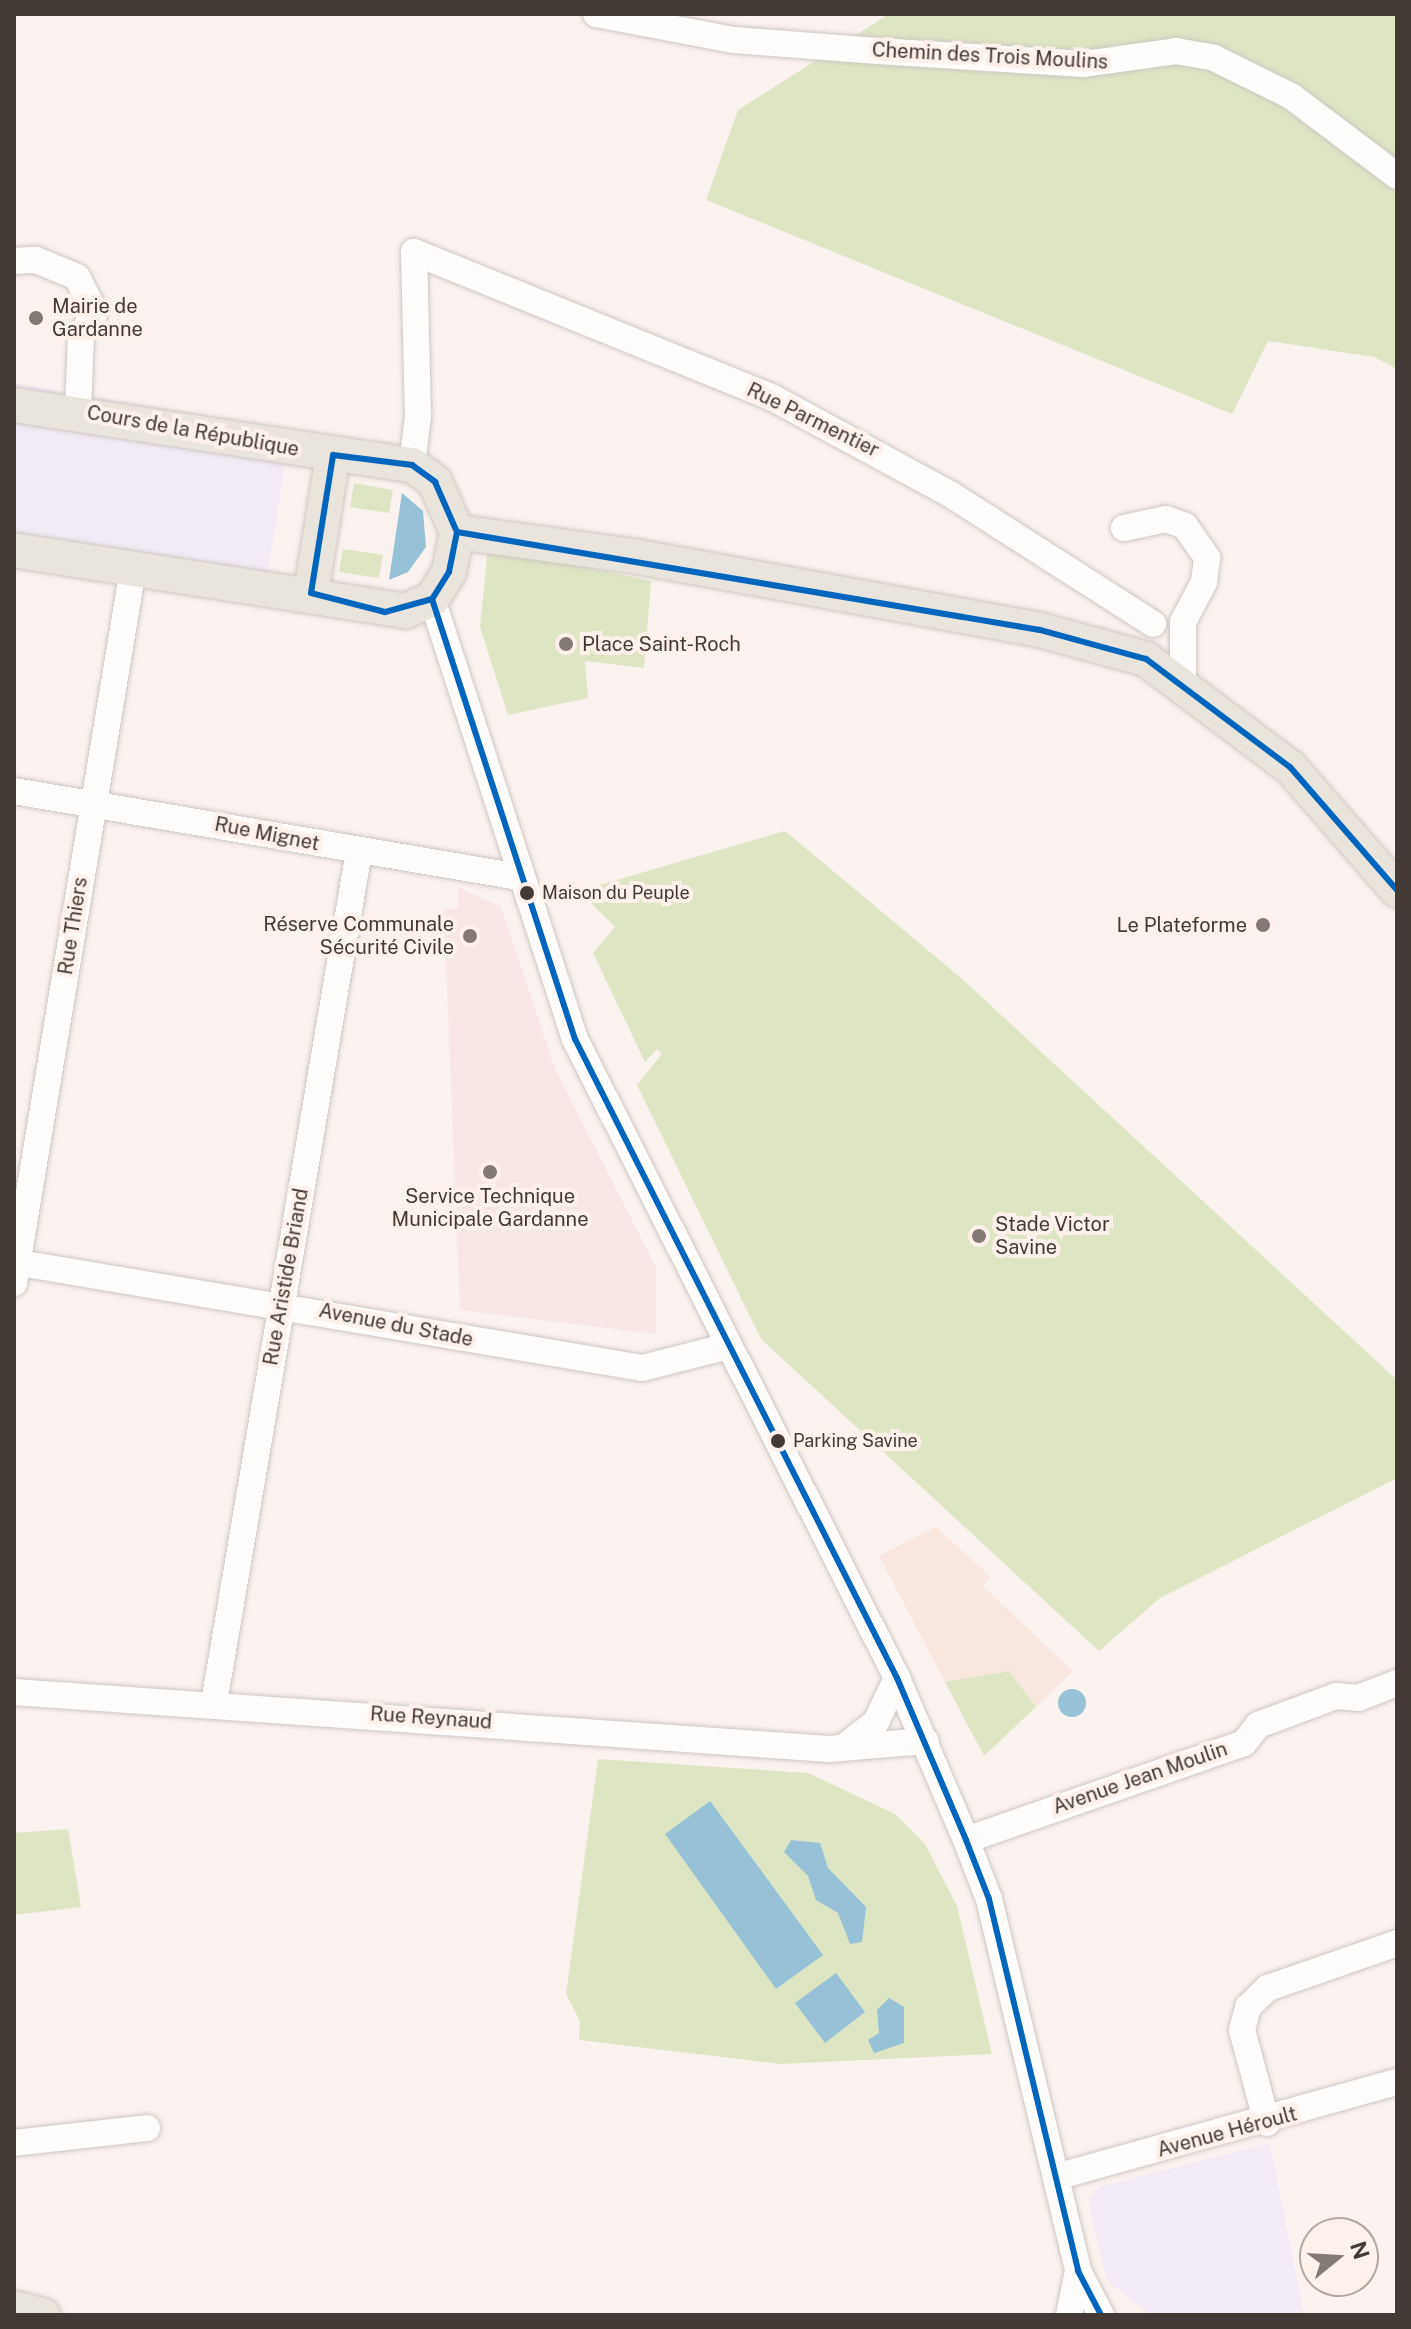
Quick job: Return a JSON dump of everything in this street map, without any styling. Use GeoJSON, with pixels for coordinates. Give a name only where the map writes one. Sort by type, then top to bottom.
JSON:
{"type":"FeatureCollection","features":[{"type":"Feature","properties":{"kind":"main road","name":"Cours de la République"},"geometry":{"type":"LineString","coordinates":[[14,405],[78,411],[333,455],[412,465]]}},
{"type":"Feature","properties":{"kind":"main road"},"geometry":{"type":"LineString","coordinates":[[311,593],[333,455]]}},
{"type":"Feature","properties":{"kind":"main road"},"geometry":{"type":"LineString","coordinates":[[14,550],[311,593],[385,612],[432,599],[449,572],[457,532],[435,482],[412,465]]}},
{"type":"Feature","properties":{"kind":"main road"},"geometry":{"type":"LineString","coordinates":[[457,532],[639,557],[1040,630],[1146,659],[1183,681],[1257,716],[1327,776],[1397,857]]}},
{"type":"Feature","properties":{"kind":"main road"},"geometry":{"type":"LineString","coordinates":[[1183,681],[1290,767],[1397,890]]}},
{"type":"Feature","properties":{"kind":"main road"},"geometry":{"type":"LineString","coordinates":[[14,2308],[43,2315]]}},
{"type":"Feature","properties":{"kind":"street","name":"Chemin des Trois Moulins"},"geometry":{"type":"LineString","coordinates":[[596,14],[734,40],[849,49],[1084,64],[1176,51],[1214,58],[1291,96],[1397,176]]}},
{"type":"Feature","properties":{"kind":"street","name":"Rue Parmentier"},"geometry":{"type":"LineString","coordinates":[[412,465],[418,416],[414,252],[773,398],[950,494],[1153,624]]}},
{"type":"Feature","properties":{"kind":"street"},"geometry":{"type":"LineString","coordinates":[[14,261],[36,260],[77,277],[95,312],[81,335],[78,411]]}},
{"type":"Feature","properties":{"kind":"street"},"geometry":{"type":"LineString","coordinates":[[1124,528],[1166,519],[1197,539],[1207,558],[1204,582],[1183,622],[1183,681]]}},
{"type":"Feature","properties":{"kind":"street","name":"Rue Thiers"},"geometry":{"type":"LineString","coordinates":[[15,1269],[133,569]]}},
{"type":"Feature","properties":{"kind":"street"},"geometry":{"type":"LineString","coordinates":[[432,599],[519,877],[575,1039],[897,1678],[966,1840],[989,1899],[1078,2271],[1101,2315]]}},
{"type":"Feature","properties":{"kind":"street"},"geometry":{"type":"LineString","coordinates":[[1146,659],[1153,624],[1183,622]]}},
{"type":"Feature","properties":{"kind":"street","name":"Rue Mignet"},"geometry":{"type":"LineString","coordinates":[[14,791],[93,802],[519,877]]}},
{"type":"Feature","properties":{"kind":"street","name":"Rue Aristide Briand"},"geometry":{"type":"LineString","coordinates":[[214,1703],[359,851]]}},
{"type":"Feature","properties":{"kind":"street","name":"Avenue du Stade"},"geometry":{"type":"LineString","coordinates":[[15,1269],[282,1303],[642,1368],[729,1346]]}},
{"type":"Feature","properties":{"kind":"street"},"geometry":{"type":"LineString","coordinates":[[848,1744],[876,1722],[897,1678]]}},
{"type":"Feature","properties":{"kind":"street","name":"Avenue Jean Moulin"},"geometry":{"type":"LineString","coordinates":[[966,1840],[1244,1743],[1258,1725],[1336,1696],[1358,1698],[1397,1683]]}},
{"type":"Feature","properties":{"kind":"street","name":"Rue Reynaud"},"geometry":{"type":"LineString","coordinates":[[14,1692],[214,1703],[829,1749],[848,1744],[926,1741]]}},
{"type":"Feature","properties":{"kind":"street"},"geometry":{"type":"LineString","coordinates":[[1267,2123],[1242,2030],[1248,2007],[1268,1988],[1397,1943]]}},
{"type":"Feature","properties":{"kind":"street","name":"Avenue Héroult"},"geometry":{"type":"LineString","coordinates":[[1056,2177],[1267,2123],[1397,2082]]}},
{"type":"Feature","properties":{"kind":"street"},"geometry":{"type":"LineString","coordinates":[[14,2143],[147,2128]]}},
{"type":"Feature","properties":{"kind":"street"},"geometry":{"type":"LineString","coordinates":[[1069,2315],[1078,2271]]}},
{"type":"Feature","properties":{"kind":"shaded area"},"geometry":{"type":"Polygon","coordinates":[[[14,383],[280,429],[284,471],[263,604],[14,561],[14,383]]]}},
{"type":"Feature","properties":{"kind":"shaded area"},"geometry":{"type":"Polygon","coordinates":[[[458,887],[501,907],[556,1071],[656,1267],[656,1334],[460,1310],[444,909],[458,909],[458,887]]]}},
{"type":"Feature","properties":{"kind":"shaded area"},"geometry":{"type":"Polygon","coordinates":[[[936,1527],[991,1577],[983,1586],[1073,1671],[1036,1707],[1009,1671],[945,1682],[879,1556],[936,1527]]]}},
{"type":"Feature","properties":{"kind":"shaded area"},"geometry":{"type":"Polygon","coordinates":[[[1270,2143],[1304,2315],[1151,2315],[1107,2281],[1088,2200],[1095,2188],[1270,2143]]]}},
{"type":"Feature","properties":{"kind":"green space"},"geometry":{"type":"Polygon","coordinates":[[[889,14],[1397,14],[1397,369],[1374,357],[1268,341],[1232,414],[706,200],[738,110],[889,14]]]}},
{"type":"Feature","properties":{"kind":"green space"},"geometry":{"type":"Polygon","coordinates":[[[354,483],[393,490],[389,513],[350,507],[354,483]]]}},
{"type":"Feature","properties":{"kind":"green space","name":"Place Saint-Roch"},"geometry":{"type":"Polygon","coordinates":[[[488,547],[651,581],[644,668],[585,661],[588,698],[508,715],[480,627],[488,547]]]}},
{"type":"Feature","properties":{"kind":"green space"},"geometry":{"type":"Polygon","coordinates":[[[343,549],[383,555],[379,578],[339,572],[343,549]]]}},
{"type":"Feature","properties":{"kind":"green space","name":"Stade Victor Savine"},"geometry":{"type":"Polygon","coordinates":[[[785,831],[961,978],[1397,1380],[1397,1478],[1160,1598],[1099,1651],[761,1339],[637,1085],[662,1054],[657,1049],[645,1062],[593,953],[615,927],[579,891],[785,831]]]}},
{"type":"Feature","properties":{"kind":"green space"},"geometry":{"type":"Polygon","coordinates":[[[1009,1671],[1036,1707],[984,1756],[945,1682],[1009,1671]]]}},
{"type":"Feature","properties":{"kind":"green space"},"geometry":{"type":"Polygon","coordinates":[[[598,1759],[808,1773],[895,1814],[925,1844],[957,1906],[992,2054],[780,2064],[579,2040],[580,2021],[566,1994],[598,1759]]]}},
{"type":"Feature","properties":{"kind":"green space"},"geometry":{"type":"Polygon","coordinates":[[[68,1829],[81,1907],[14,1915],[14,1833],[68,1829]]]}},
{"type":"Feature","properties":{"kind":"water"},"geometry":{"type":"Polygon","coordinates":[[[402,493],[423,511],[426,547],[408,572],[389,580],[402,493]]]}},
{"type":"Feature","properties":{"kind":"water"},"geometry":{"type":"Polygon","coordinates":[[[1072,1689],[1082,1693],[1086,1703],[1082,1713],[1072,1717],[1062,1713],[1058,1703],[1062,1693],[1072,1689]]]}},
{"type":"Feature","properties":{"kind":"water"},"geometry":{"type":"Polygon","coordinates":[[[710,1801],[823,1955],[776,1989],[665,1834],[710,1801]]]}},
{"type":"Feature","properties":{"kind":"water"},"geometry":{"type":"Polygon","coordinates":[[[791,1840],[820,1843],[828,1868],[866,1907],[862,1942],[850,1944],[838,1913],[816,1900],[808,1876],[784,1852],[791,1840]]]}},
{"type":"Feature","properties":{"kind":"water"},"geometry":{"type":"Polygon","coordinates":[[[836,1973],[865,2012],[825,2043],[795,2003],[836,1973]]]}},
{"type":"Feature","properties":{"kind":"water"},"geometry":{"type":"Polygon","coordinates":[[[889,1998],[904,2007],[904,2043],[874,2053],[868,2040],[879,2033],[877,2010],[889,1998]]]}},
{"type":"Feature","properties":{"kind":"transit line"},"geometry":{"type":"LineString","coordinates":[[333,455],[412,465],[435,482],[457,532],[449,572],[432,599],[385,612],[311,593],[333,455]]}},
{"type":"Feature","properties":{"kind":"transit line"},"geometry":{"type":"LineString","coordinates":[[457,532],[1040,630],[1146,659],[1290,767],[1397,890]]}},
{"type":"Feature","properties":{"kind":"transit line"},"geometry":{"type":"LineString","coordinates":[[432,599],[575,1039],[897,1678],[966,1840],[989,1899],[1078,2271],[1101,2315]]}},
{"type":"Feature","properties":{"kind":"place","name":"Mairie de Gardanne"},"geometry":{"type":"Point","coordinates":[36,318]}},
{"type":"Feature","properties":{"kind":"place","name":"Place Saint-Roch"},"geometry":{"type":"Point","coordinates":[566,644]}},
{"type":"Feature","properties":{"kind":"place","name":"Maison du Peuple"},"geometry":{"type":"Point","coordinates":[527,893]}},
{"type":"Feature","properties":{"kind":"place","name":"Le Plateforme"},"geometry":{"type":"Point","coordinates":[1263,925]}},
{"type":"Feature","properties":{"kind":"place","name":"Réserve Communale Sécurité Civile"},"geometry":{"type":"Point","coordinates":[470,936]}},
{"type":"Feature","properties":{"kind":"place","name":"Service Technique Municipale Gardanne"},"geometry":{"type":"Point","coordinates":[490,1172]}},
{"type":"Feature","properties":{"kind":"place","name":"Stade Victor Savine"},"geometry":{"type":"Point","coordinates":[979,1236]}},
{"type":"Feature","properties":{"kind":"place","name":"Parking Savine"},"geometry":{"type":"Point","coordinates":[778,1441]}}]}
